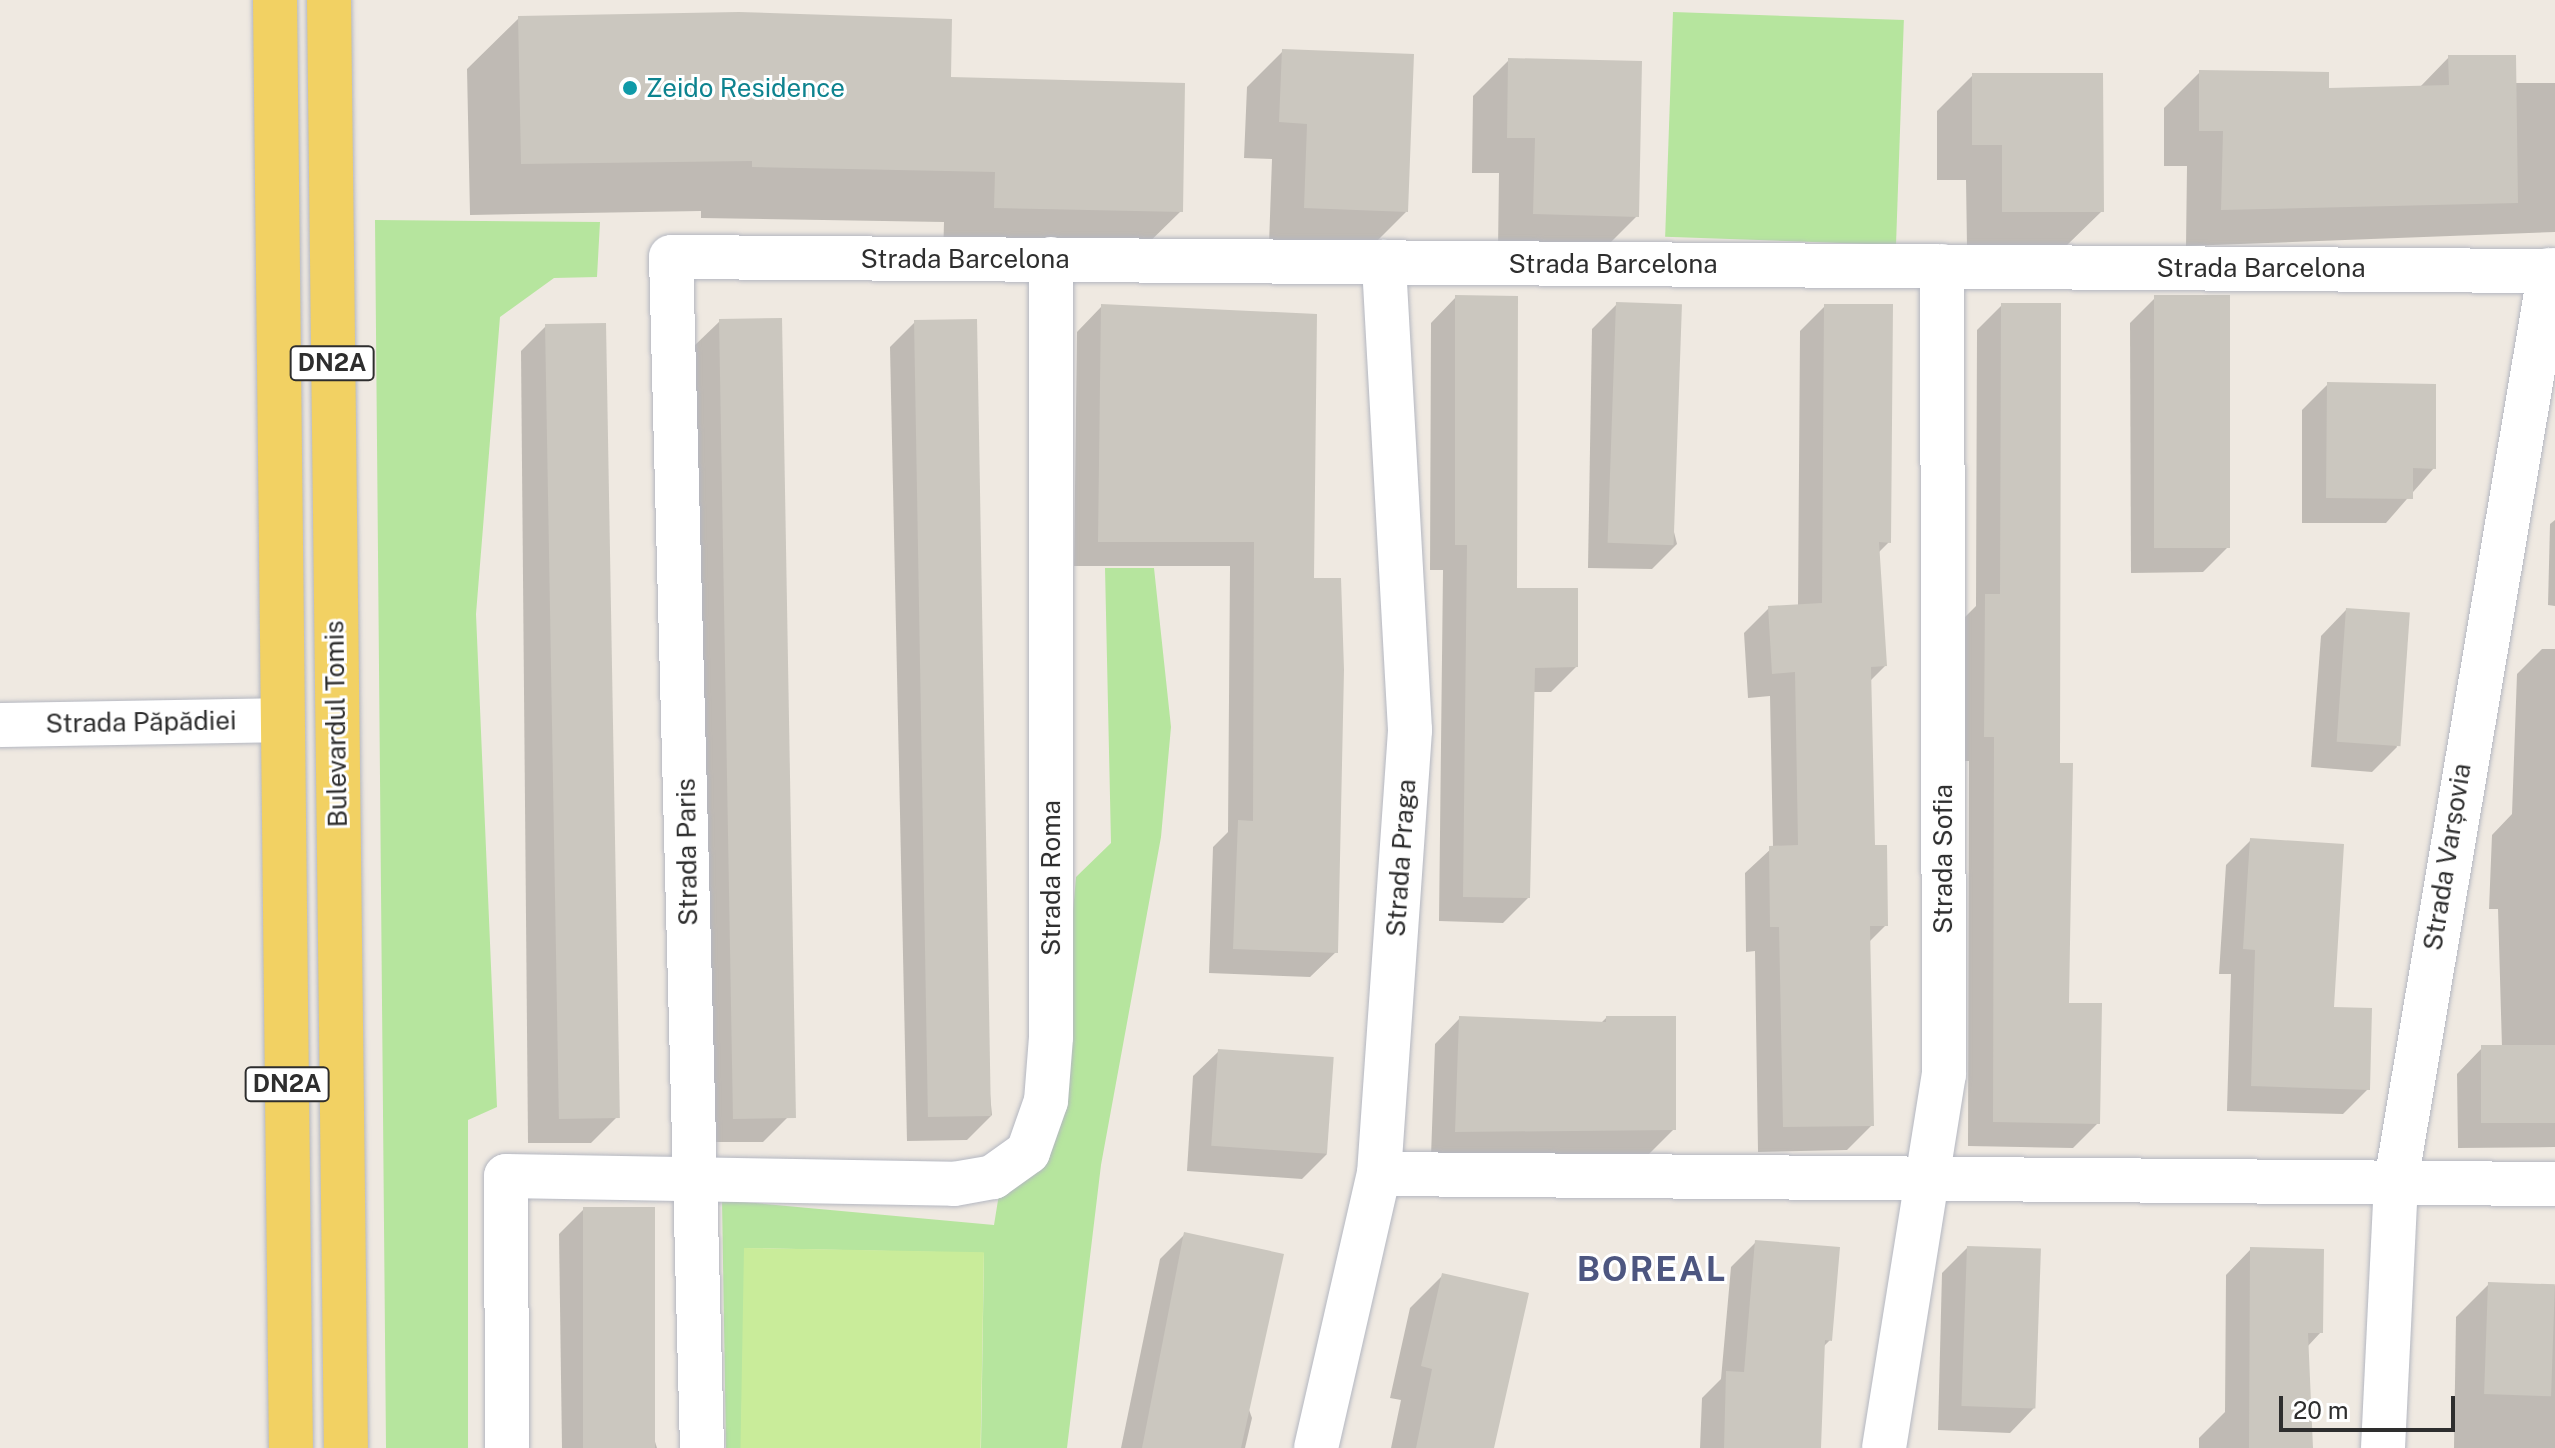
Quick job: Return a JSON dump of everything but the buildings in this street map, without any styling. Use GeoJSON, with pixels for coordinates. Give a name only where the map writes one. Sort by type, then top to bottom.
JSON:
{"type":"FeatureCollection","features":[{"type":"Feature","properties":{"kind":"main road","name":"Bulevardul Tomis"},"geometry":{"type":"LineString","coordinates":[[275,0],[291,1448]]}},
{"type":"Feature","properties":{"kind":"main road","name":"Bulevardul Tomis"},"geometry":{"type":"LineString","coordinates":[[329,0],[346,1448]]}},
{"type":"Feature","properties":{"kind":"street","name":"Strada Barcelona"},"geometry":{"type":"LineString","coordinates":[[671,257],[2552,270]]}},
{"type":"Feature","properties":{"kind":"street","name":"Strada Paris"},"geometry":{"type":"LineString","coordinates":[[671,257],[702,1448]]}},
{"type":"Feature","properties":{"kind":"street","name":"Strada Roma"},"geometry":{"type":"LineString","coordinates":[[507,1448],[506,1176],[954,1184],[993,1177],[1028,1152],[1046,1101],[1051,1037],[1051,259]]}},
{"type":"Feature","properties":{"kind":"street","name":"Strada Praga"},"geometry":{"type":"LineString","coordinates":[[1316,1448],[1379,1174],[1410,730],[1384,262]]}},
{"type":"Feature","properties":{"kind":"street","name":"Strada Sofia"},"geometry":{"type":"LineString","coordinates":[[1884,1448],[1925,1178],[1944,1075],[1942,266]]}},
{"type":"Feature","properties":{"kind":"street","name":"Strada Varșovia"},"geometry":{"type":"LineString","coordinates":[[2383,1448],[2396,1182],[2481,644],[2552,270]]}},
{"type":"Feature","properties":{"kind":"street","name":"Strada Păpădiei"},"geometry":{"type":"LineString","coordinates":[[0,725],[282,720]]}},
{"type":"Feature","properties":{"kind":"street"},"geometry":{"type":"LineString","coordinates":[[1379,1174],[2555,1184]]}},
{"type":"Feature","properties":{"kind":"green space"},"geometry":{"type":"Polygon","coordinates":[[[1673,12],[1904,20],[1896,245],[1665,237],[1673,12]]]}},
{"type":"Feature","properties":{"kind":"green space"},"geometry":{"type":"Polygon","coordinates":[[[375,220],[600,222],[597,277],[554,278],[500,317],[476,614],[497,1107],[468,1120],[468,1448],[386,1448],[375,220]]]}},
{"type":"Feature","properties":{"kind":"green space"},"geometry":{"type":"Polygon","coordinates":[[[1105,568],[1154,568],[1171,727],[1161,837],[1101,1165],[1067,1448],[981,1448],[984,1253],[745,1248],[741,1448],[726,1448],[722,1200],[994,1225],[999,1194],[1054,1128],[1076,877],[1111,843],[1105,568]]]}},
{"type":"Feature","properties":{"kind":"green space"},"geometry":{"type":"Polygon","coordinates":[[[744,1248],[984,1252],[981,1448],[741,1448],[744,1248]]]}},
{"type":"Feature","properties":{"kind":"place","name":"Zeido Residence"},"geometry":{"type":"Point","coordinates":[630,88]}},
{"type":"Feature","properties":{"kind":"district","name":"BOREAL"},"geometry":{"type":"Point","coordinates":[1652,1270]}}]}
